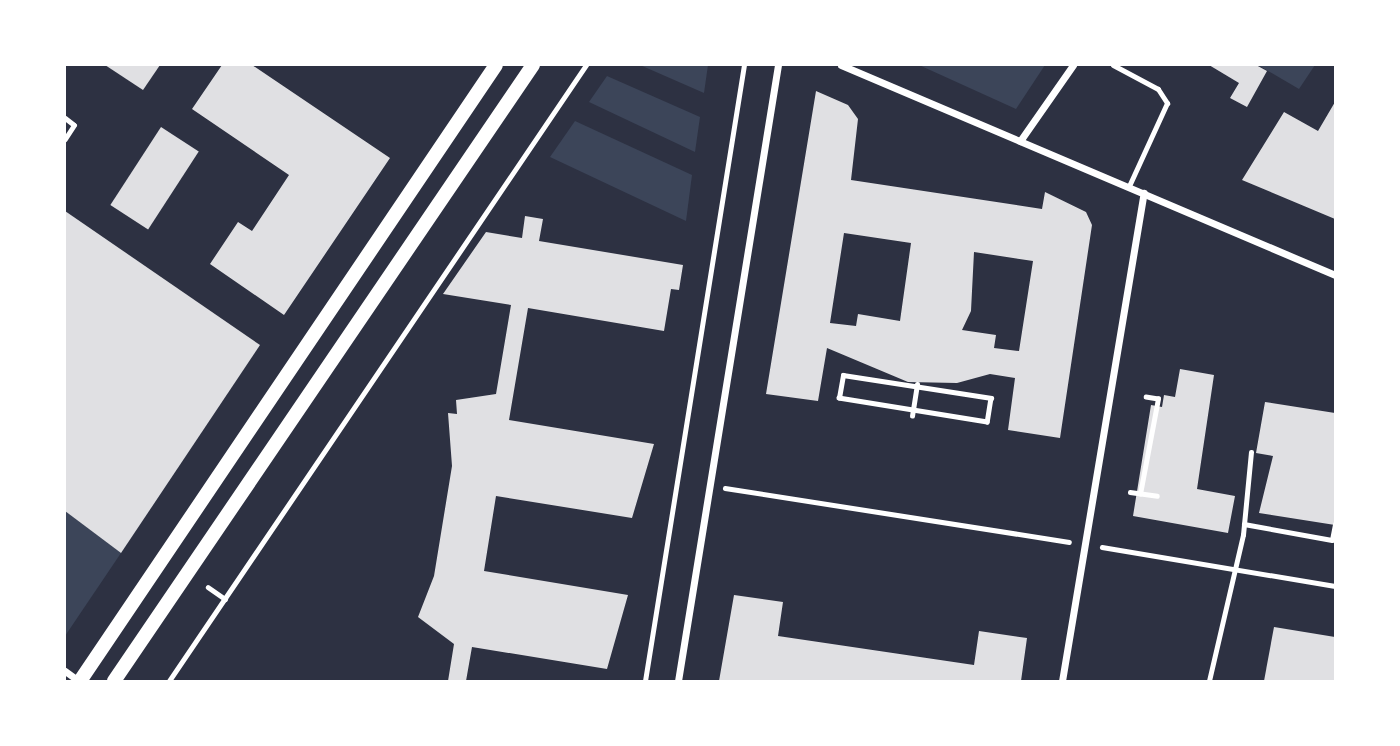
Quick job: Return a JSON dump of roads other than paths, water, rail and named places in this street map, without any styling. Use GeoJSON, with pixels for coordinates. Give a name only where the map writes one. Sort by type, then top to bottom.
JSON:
{"type":"FeatureCollection","features":[{"type":"Feature","properties":{"kind":"main road"},"geometry":{"type":"LineString","coordinates":[[79,681],[496,65]]}},
{"type":"Feature","properties":{"kind":"main road"},"geometry":{"type":"LineString","coordinates":[[114,681],[533,65]]}},
{"type":"Feature","properties":{"kind":"street"},"geometry":{"type":"LineString","coordinates":[[678,681],[778,65]]}},
{"type":"Feature","properties":{"kind":"street"},"geometry":{"type":"LineString","coordinates":[[841,65],[1335,275]]}},
{"type":"Feature","properties":{"kind":"street"},"geometry":{"type":"LineString","coordinates":[[1020,141],[1073,65]]}},
{"type":"Feature","properties":{"kind":"street"},"geometry":{"type":"LineString","coordinates":[[1062,681],[1144,193]]}},
{"type":"Feature","properties":{"kind":"street"},"geometry":{"type":"LineString","coordinates":[[65,671],[79,681]]}},
{"type":"Feature","properties":{"kind":"lane"},"geometry":{"type":"LineString","coordinates":[[1113,65],[1158,89],[1167,103],[1129,186]]}},
{"type":"Feature","properties":{"kind":"lane"},"geometry":{"type":"LineString","coordinates":[[65,118],[75,125],[65,139]]}}]}
